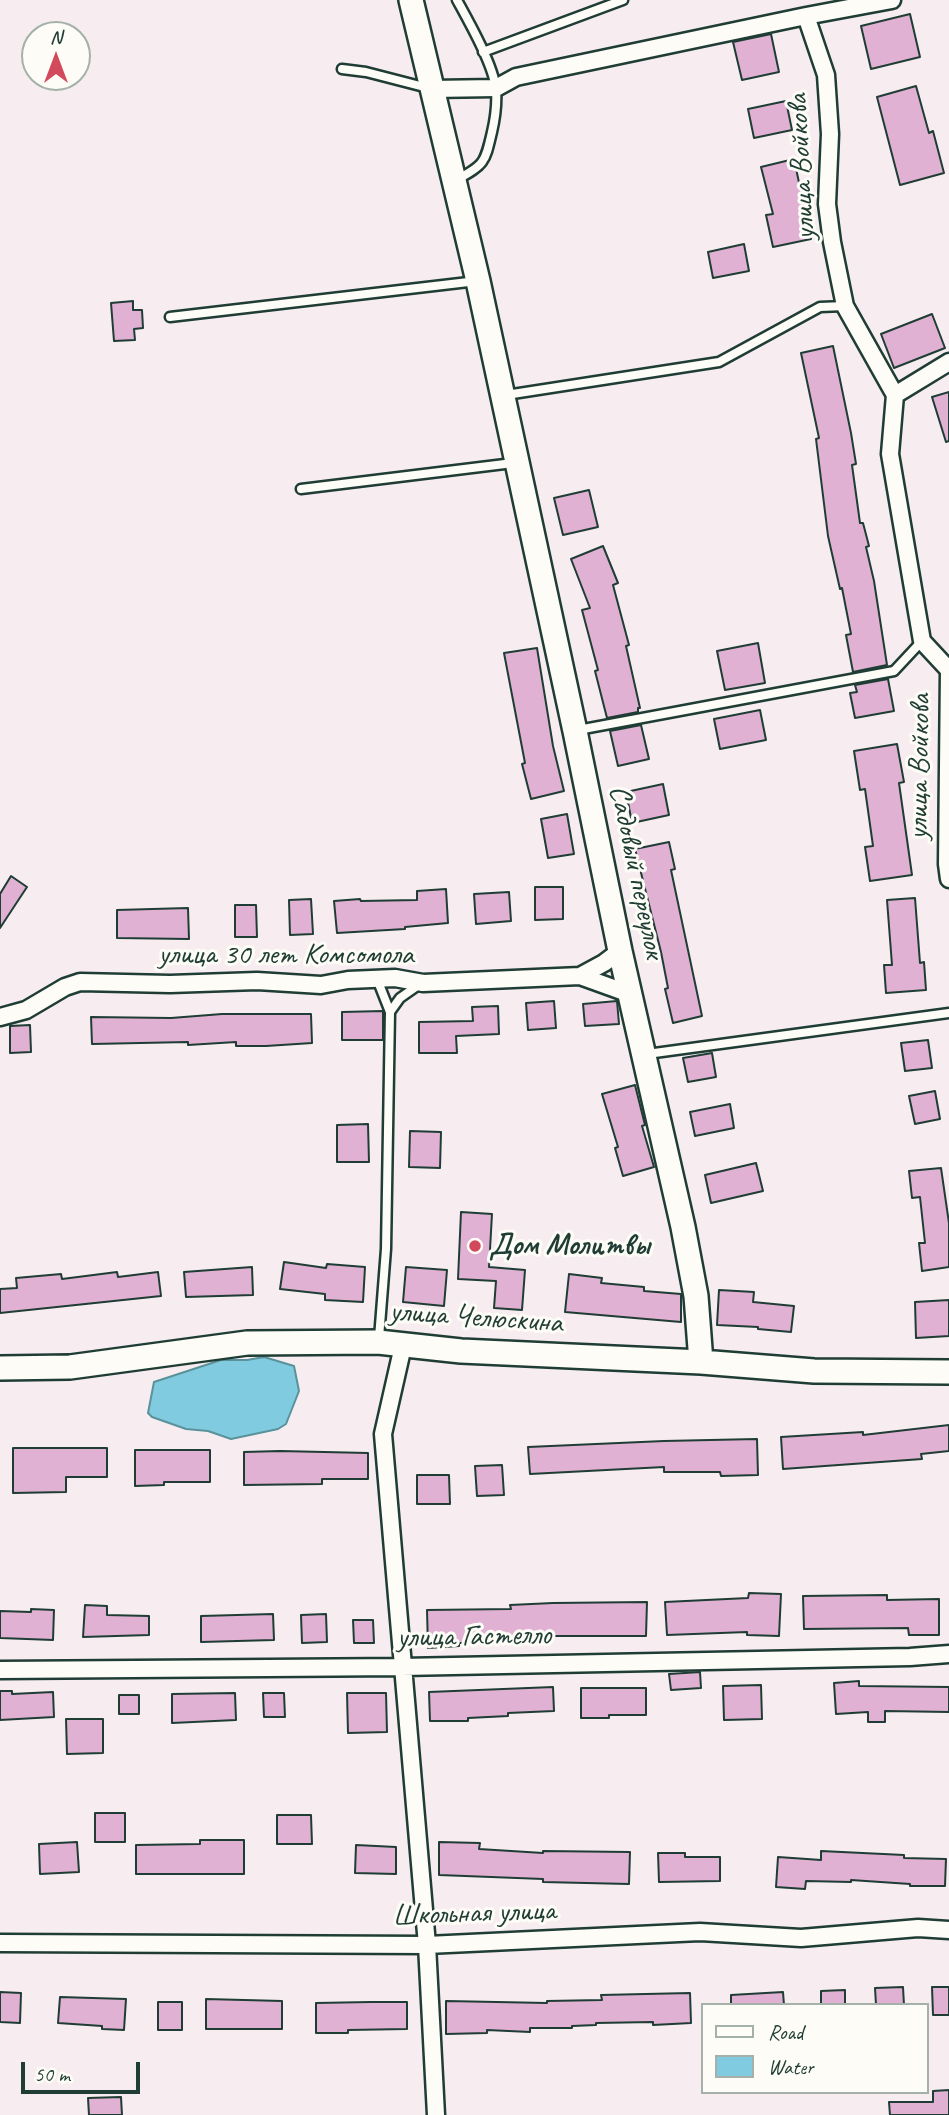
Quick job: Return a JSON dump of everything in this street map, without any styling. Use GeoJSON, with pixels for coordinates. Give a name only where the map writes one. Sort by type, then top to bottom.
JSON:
{"type":"FeatureCollection","features":[{"type":"Feature","properties":{"kind":"street","name":"Садовый переулок"},"geometry":{"type":"LineString","coordinates":[[411,0],[478,281],[620,951],[683,1227],[696,1296],[701,1362]]}},
{"type":"Feature","properties":{"kind":"street"},"geometry":{"type":"LineString","coordinates":[[431,89],[496,88],[516,77],[892,0]]}},
{"type":"Feature","properties":{"kind":"street","name":"улица Войкова"},"geometry":{"type":"LineString","coordinates":[[806,16],[826,75],[830,134],[827,204],[845,306],[895,395]]}},
{"type":"Feature","properties":{"kind":"street"},"geometry":{"type":"LineString","coordinates":[[922,641],[890,454],[895,395],[949,362]]}},
{"type":"Feature","properties":{"kind":"street","name":"улица Войкова"},"geometry":{"type":"LineString","coordinates":[[922,641],[949,670],[949,879]]}},
{"type":"Feature","properties":{"kind":"street","name":"улица 30 лет Комсомола"},"geometry":{"type":"LineString","coordinates":[[0,1017],[26,1010],[65,987],[80,982],[170,984],[257,981],[320,985],[348,980],[395,978],[423,983],[580,975],[620,951]]}},
{"type":"Feature","properties":{"kind":"street","name":"улица 30 лет Комсомола"},"geometry":{"type":"LineString","coordinates":[[580,975],[630,994]]}},
{"type":"Feature","properties":{"kind":"street","name":"улица Челюскина"},"geometry":{"type":"LineString","coordinates":[[0,1368],[70,1367],[247,1343],[378,1342],[461,1351],[701,1362],[814,1371],[949,1372]]}},
{"type":"Feature","properties":{"kind":"street"},"geometry":{"type":"LineString","coordinates":[[403,1346],[383,1434],[427,1945],[436,2115]]}},
{"type":"Feature","properties":{"kind":"street","name":"улица Гастелло"},"geometry":{"type":"LineString","coordinates":[[0,1670],[402,1667],[949,1654]]}},
{"type":"Feature","properties":{"kind":"street","name":"Школьная улица"},"geometry":{"type":"LineString","coordinates":[[0,1943],[427,1945],[699,1932],[801,1938],[918,1928],[949,1930]]}},
{"type":"Feature","properties":{"kind":"lane"},"geometry":{"type":"LineString","coordinates":[[453,181],[474,171],[485,159],[494,122],[496,88],[483,52],[457,0]]}},
{"type":"Feature","properties":{"kind":"lane"},"geometry":{"type":"LineString","coordinates":[[483,52],[623,0]]}},
{"type":"Feature","properties":{"kind":"lane"},"geometry":{"type":"LineString","coordinates":[[342,69],[366,72],[431,89]]}},
{"type":"Feature","properties":{"kind":"lane"},"geometry":{"type":"LineString","coordinates":[[170,317],[478,281]]}},
{"type":"Feature","properties":{"kind":"lane"},"geometry":{"type":"LineString","coordinates":[[503,395],[719,362],[820,307],[845,306]]}},
{"type":"Feature","properties":{"kind":"lane"},"geometry":{"type":"LineString","coordinates":[[301,489],[516,463]]}},
{"type":"Feature","properties":{"kind":"lane"},"geometry":{"type":"LineString","coordinates":[[575,731],[894,671],[922,641]]}},
{"type":"Feature","properties":{"kind":"lane"},"geometry":{"type":"LineString","coordinates":[[377,979],[390,1012],[386,1249],[378,1342]]}},
{"type":"Feature","properties":{"kind":"lane"},"geometry":{"type":"LineString","coordinates":[[390,1012],[400,998],[423,983]]}},
{"type":"Feature","properties":{"kind":"lane"},"geometry":{"type":"LineString","coordinates":[[644,1055],[949,1013]]}},
{"type":"Feature","properties":{"kind":"water"},"geometry":{"type":"Polygon","coordinates":[[[264,1357],[294,1366],[299,1391],[286,1424],[278,1429],[231,1439],[208,1431],[186,1429],[152,1417],[148,1413],[154,1382],[221,1360],[264,1357]]]}},
{"type":"Feature","properties":{"kind":"building"},"geometry":{"type":"Polygon","coordinates":[[[910,14],[920,57],[871,69],[861,26],[910,14]]]}},
{"type":"Feature","properties":{"kind":"building"},"geometry":{"type":"Polygon","coordinates":[[[771,34],[779,72],[742,80],[733,42],[771,34]]]}},
{"type":"Feature","properties":{"kind":"building"},"geometry":{"type":"Polygon","coordinates":[[[916,86],[929,133],[933,131],[944,173],[900,185],[877,97],[916,86]]]}},
{"type":"Feature","properties":{"kind":"building"},"geometry":{"type":"Polygon","coordinates":[[[786,101],[792,130],[754,138],[748,109],[786,101]]]}},
{"type":"Feature","properties":{"kind":"building"},"geometry":{"type":"Polygon","coordinates":[[[794,159],[811,239],[773,247],[766,215],[773,214],[761,167],[794,159]]]}},
{"type":"Feature","properties":{"kind":"building"},"geometry":{"type":"Polygon","coordinates":[[[744,244],[749,271],[713,278],[708,252],[744,244]]]}},
{"type":"Feature","properties":{"kind":"building"},"geometry":{"type":"Polygon","coordinates":[[[133,301],[133,310],[142,310],[143,328],[134,329],[135,340],[114,341],[111,303],[133,301]]]}},
{"type":"Feature","properties":{"kind":"building"},"geometry":{"type":"Polygon","coordinates":[[[932,314],[945,348],[894,368],[881,334],[932,314]]]}},
{"type":"Feature","properties":{"kind":"building"},"geometry":{"type":"Polygon","coordinates":[[[833,346],[851,433],[856,464],[852,465],[860,523],[863,523],[869,546],[866,547],[887,665],[853,672],[846,635],[851,634],[828,536],[816,439],[819,438],[801,353],[833,346]]]}},
{"type":"Feature","properties":{"kind":"building"},"geometry":{"type":"Polygon","coordinates":[[[949,392],[949,441],[946,442],[932,397],[949,392]]]}},
{"type":"Feature","properties":{"kind":"building"},"geometry":{"type":"Polygon","coordinates":[[[589,490],[598,527],[563,535],[554,498],[589,490]]]}},
{"type":"Feature","properties":{"kind":"building"},"geometry":{"type":"Polygon","coordinates":[[[603,546],[618,583],[613,585],[629,645],[626,646],[640,708],[638,712],[607,718],[582,610],[590,608],[571,559],[603,546]]]}},
{"type":"Feature","properties":{"kind":"building"},"geometry":{"type":"Polygon","coordinates":[[[758,643],[765,683],[725,690],[717,651],[758,643]]]}},
{"type":"Feature","properties":{"kind":"building"},"geometry":{"type":"Polygon","coordinates":[[[537,648],[553,746],[564,791],[531,799],[522,764],[525,763],[504,653],[537,648]]]}},
{"type":"Feature","properties":{"kind":"building"},"geometry":{"type":"Polygon","coordinates":[[[888,679],[894,711],[855,718],[850,693],[857,692],[855,685],[888,679]]]}},
{"type":"Feature","properties":{"kind":"building"},"geometry":{"type":"Polygon","coordinates":[[[760,710],[766,740],[720,749],[714,719],[760,710]]]}},
{"type":"Feature","properties":{"kind":"building"},"geometry":{"type":"Polygon","coordinates":[[[641,725],[649,759],[618,766],[610,731],[641,725]]]}},
{"type":"Feature","properties":{"kind":"building"},"geometry":{"type":"Polygon","coordinates":[[[897,744],[904,782],[899,783],[912,875],[870,881],[865,847],[873,846],[865,789],[860,790],[854,751],[897,744]]]}},
{"type":"Feature","properties":{"kind":"building"},"geometry":{"type":"Polygon","coordinates":[[[663,784],[669,815],[632,823],[626,792],[663,784]]]}},
{"type":"Feature","properties":{"kind":"building"},"geometry":{"type":"Polygon","coordinates":[[[567,814],[574,854],[548,858],[541,819],[567,814]]]}},
{"type":"Feature","properties":{"kind":"building"},"geometry":{"type":"Polygon","coordinates":[[[669,842],[675,869],[671,870],[702,1016],[673,1023],[665,989],[668,988],[661,952],[635,849],[669,842]]]}},
{"type":"Feature","properties":{"kind":"building"},"geometry":{"type":"Polygon","coordinates":[[[11,876],[27,887],[0,928],[0,894],[11,876]]]}},
{"type":"Feature","properties":{"kind":"building"},"geometry":{"type":"Polygon","coordinates":[[[535,887],[563,887],[563,919],[535,920],[535,887]]]}},
{"type":"Feature","properties":{"kind":"building"},"geometry":{"type":"Polygon","coordinates":[[[446,889],[448,923],[405,929],[337,933],[334,901],[417,900],[417,891],[446,889]]]}},
{"type":"Feature","properties":{"kind":"building"},"geometry":{"type":"Polygon","coordinates":[[[509,892],[511,921],[476,924],[474,894],[509,892]]]}},
{"type":"Feature","properties":{"kind":"building"},"geometry":{"type":"Polygon","coordinates":[[[915,898],[920,963],[924,962],[926,990],[886,993],[884,965],[892,965],[887,900],[915,898]]]}},
{"type":"Feature","properties":{"kind":"building"},"geometry":{"type":"Polygon","coordinates":[[[311,899],[313,934],[290,935],[289,900],[311,899]]]}},
{"type":"Feature","properties":{"kind":"building"},"geometry":{"type":"Polygon","coordinates":[[[235,905],[256,905],[257,937],[235,937],[235,905]]]}},
{"type":"Feature","properties":{"kind":"building"},"geometry":{"type":"Polygon","coordinates":[[[188,908],[189,939],[117,938],[117,910],[188,908]]]}},
{"type":"Feature","properties":{"kind":"building"},"geometry":{"type":"Polygon","coordinates":[[[554,1001],[556,1028],[528,1030],[526,1003],[554,1001]]]}},
{"type":"Feature","properties":{"kind":"building"},"geometry":{"type":"Polygon","coordinates":[[[617,1001],[619,1024],[585,1026],[583,1004],[617,1001]]]}},
{"type":"Feature","properties":{"kind":"building"},"geometry":{"type":"Polygon","coordinates":[[[498,1006],[499,1034],[456,1036],[457,1053],[419,1053],[419,1022],[473,1021],[472,1007],[498,1006]]]}},
{"type":"Feature","properties":{"kind":"building"},"geometry":{"type":"Polygon","coordinates":[[[383,1011],[383,1040],[342,1040],[342,1012],[383,1011]]]}},
{"type":"Feature","properties":{"kind":"building"},"geometry":{"type":"Polygon","coordinates":[[[222,1014],[311,1014],[312,1043],[266,1046],[236,1046],[236,1042],[188,1045],[188,1042],[92,1044],[91,1017],[171,1018],[222,1014]]]}},
{"type":"Feature","properties":{"kind":"building"},"geometry":{"type":"Polygon","coordinates":[[[30,1025],[31,1052],[10,1053],[10,1026],[30,1025]]]}},
{"type":"Feature","properties":{"kind":"building"},"geometry":{"type":"Polygon","coordinates":[[[928,1040],[932,1068],[905,1071],[901,1043],[928,1040]]]}},
{"type":"Feature","properties":{"kind":"building"},"geometry":{"type":"Polygon","coordinates":[[[712,1053],[716,1077],[688,1082],[683,1058],[712,1053]]]}},
{"type":"Feature","properties":{"kind":"building"},"geometry":{"type":"Polygon","coordinates":[[[635,1085],[645,1125],[642,1126],[654,1167],[623,1176],[615,1148],[618,1147],[602,1094],[635,1085]]]}},
{"type":"Feature","properties":{"kind":"building"},"geometry":{"type":"Polygon","coordinates":[[[935,1091],[940,1119],[915,1124],[909,1096],[935,1091]]]}},
{"type":"Feature","properties":{"kind":"building"},"geometry":{"type":"Polygon","coordinates":[[[730,1104],[734,1128],[695,1136],[690,1112],[730,1104]]]}},
{"type":"Feature","properties":{"kind":"building"},"geometry":{"type":"Polygon","coordinates":[[[368,1124],[369,1162],[337,1162],[337,1125],[368,1124]]]}},
{"type":"Feature","properties":{"kind":"building"},"geometry":{"type":"Polygon","coordinates":[[[410,1131],[441,1132],[440,1168],[409,1167],[410,1131]]]}},
{"type":"Feature","properties":{"kind":"building"},"geometry":{"type":"Polygon","coordinates":[[[756,1163],[763,1191],[711,1203],[705,1175],[756,1163]]]}},
{"type":"Feature","properties":{"kind":"building"},"geometry":{"type":"Polygon","coordinates":[[[941,1168],[949,1223],[949,1267],[922,1271],[919,1243],[925,1243],[920,1197],[912,1198],[909,1171],[941,1168]]]}},
{"type":"Feature","properties":{"kind":"building","name":"Дом Молитвы"},"geometry":{"type":"Polygon","coordinates":[[[461,1212],[492,1214],[489,1267],[525,1270],[522,1310],[494,1308],[496,1281],[458,1279],[461,1212]]]}},
{"type":"Feature","properties":{"kind":"building"},"geometry":{"type":"Polygon","coordinates":[[[284,1262],[326,1268],[327,1264],[365,1267],[363,1302],[325,1300],[325,1294],[280,1289],[284,1262]]]}},
{"type":"Feature","properties":{"kind":"building"},"geometry":{"type":"Polygon","coordinates":[[[252,1267],[253,1295],[186,1297],[184,1272],[252,1267]]]}},
{"type":"Feature","properties":{"kind":"building"},"geometry":{"type":"Polygon","coordinates":[[[406,1267],[447,1270],[444,1306],[403,1302],[406,1267]]]}},
{"type":"Feature","properties":{"kind":"building"},"geometry":{"type":"Polygon","coordinates":[[[117,1272],[118,1277],[158,1272],[161,1296],[0,1313],[0,1289],[17,1288],[16,1278],[61,1274],[62,1279],[117,1272]]]}},
{"type":"Feature","properties":{"kind":"building"},"geometry":{"type":"Polygon","coordinates":[[[569,1274],[602,1278],[601,1283],[644,1287],[644,1291],[681,1294],[681,1322],[565,1312],[569,1274]]]}},
{"type":"Feature","properties":{"kind":"building"},"geometry":{"type":"Polygon","coordinates":[[[719,1290],[754,1292],[753,1302],[794,1306],[791,1332],[717,1325],[719,1290]]]}},
{"type":"Feature","properties":{"kind":"building"},"geometry":{"type":"Polygon","coordinates":[[[949,1300],[949,1336],[916,1338],[915,1302],[949,1300]]]}},
{"type":"Feature","properties":{"kind":"building"},"geometry":{"type":"Polygon","coordinates":[[[949,1425],[949,1451],[921,1454],[922,1459],[783,1469],[781,1437],[863,1432],[863,1435],[949,1425]]]}},
{"type":"Feature","properties":{"kind":"building"},"geometry":{"type":"Polygon","coordinates":[[[757,1439],[758,1475],[721,1476],[720,1472],[664,1472],[664,1467],[530,1474],[528,1447],[757,1439]]]}},
{"type":"Feature","properties":{"kind":"building"},"geometry":{"type":"Polygon","coordinates":[[[13,1448],[107,1448],[107,1477],[66,1477],[66,1492],[13,1493],[13,1448]]]}},
{"type":"Feature","properties":{"kind":"building"},"geometry":{"type":"Polygon","coordinates":[[[135,1450],[210,1450],[210,1482],[164,1482],[164,1485],[135,1486],[135,1450]]]}},
{"type":"Feature","properties":{"kind":"building"},"geometry":{"type":"Polygon","coordinates":[[[244,1452],[368,1453],[368,1479],[322,1479],[322,1484],[244,1485],[244,1452]]]}},
{"type":"Feature","properties":{"kind":"building"},"geometry":{"type":"Polygon","coordinates":[[[502,1465],[504,1495],[477,1496],[475,1466],[502,1465]]]}},
{"type":"Feature","properties":{"kind":"building"},"geometry":{"type":"Polygon","coordinates":[[[417,1475],[449,1475],[450,1504],[417,1504],[417,1475]]]}},
{"type":"Feature","properties":{"kind":"building"},"geometry":{"type":"Polygon","coordinates":[[[749,1593],[781,1594],[779,1636],[747,1635],[747,1632],[667,1635],[665,1602],[748,1598],[749,1593]]]}},
{"type":"Feature","properties":{"kind":"building"},"geometry":{"type":"Polygon","coordinates":[[[887,1595],[887,1600],[939,1599],[939,1635],[909,1635],[908,1628],[804,1629],[803,1596],[887,1595]]]}},
{"type":"Feature","properties":{"kind":"building"},"geometry":{"type":"Polygon","coordinates":[[[647,1602],[646,1636],[544,1636],[544,1641],[459,1643],[459,1646],[428,1648],[427,1610],[511,1609],[510,1605],[553,1603],[647,1602]]]}},
{"type":"Feature","properties":{"kind":"building"},"geometry":{"type":"Polygon","coordinates":[[[85,1605],[107,1606],[107,1615],[149,1616],[149,1635],[83,1637],[85,1605]]]}},
{"type":"Feature","properties":{"kind":"building"},"geometry":{"type":"Polygon","coordinates":[[[31,1609],[54,1610],[53,1640],[0,1638],[0,1611],[31,1612],[31,1609]]]}},
{"type":"Feature","properties":{"kind":"building"},"geometry":{"type":"Polygon","coordinates":[[[273,1614],[274,1640],[201,1642],[201,1616],[273,1614]]]}},
{"type":"Feature","properties":{"kind":"building"},"geometry":{"type":"Polygon","coordinates":[[[326,1614],[327,1642],[302,1643],[301,1615],[326,1614]]]}},
{"type":"Feature","properties":{"kind":"building"},"geometry":{"type":"Polygon","coordinates":[[[353,1620],[373,1620],[374,1643],[354,1643],[353,1620]]]}},
{"type":"Feature","properties":{"kind":"building"},"geometry":{"type":"Polygon","coordinates":[[[700,1672],[701,1688],[671,1690],[669,1674],[700,1672]]]}},
{"type":"Feature","properties":{"kind":"building"},"geometry":{"type":"Polygon","coordinates":[[[859,1681],[859,1686],[949,1687],[949,1712],[885,1711],[885,1722],[868,1722],[868,1712],[836,1714],[834,1683],[859,1681]]]}},
{"type":"Feature","properties":{"kind":"building"},"geometry":{"type":"Polygon","coordinates":[[[761,1685],[762,1719],[724,1720],[723,1686],[761,1685]]]}},
{"type":"Feature","properties":{"kind":"building"},"geometry":{"type":"Polygon","coordinates":[[[553,1687],[554,1711],[508,1713],[508,1716],[468,1718],[468,1721],[430,1721],[429,1692],[553,1687]]]}},
{"type":"Feature","properties":{"kind":"building"},"geometry":{"type":"Polygon","coordinates":[[[581,1688],[646,1688],[646,1715],[581,1718],[581,1688]]]}},
{"type":"Feature","properties":{"kind":"building"},"geometry":{"type":"Polygon","coordinates":[[[0,1691],[12,1691],[12,1694],[53,1692],[54,1717],[0,1720],[0,1691]]]}},
{"type":"Feature","properties":{"kind":"building"},"geometry":{"type":"Polygon","coordinates":[[[235,1693],[236,1720],[172,1723],[172,1694],[235,1693]]]}},
{"type":"Feature","properties":{"kind":"building"},"geometry":{"type":"Polygon","coordinates":[[[263,1693],[284,1693],[285,1717],[264,1717],[263,1693]]]}},
{"type":"Feature","properties":{"kind":"building"},"geometry":{"type":"Polygon","coordinates":[[[347,1693],[386,1693],[387,1732],[348,1733],[347,1693]]]}},
{"type":"Feature","properties":{"kind":"building"},"geometry":{"type":"Polygon","coordinates":[[[119,1695],[139,1695],[139,1714],[119,1714],[119,1695]]]}},
{"type":"Feature","properties":{"kind":"building"},"geometry":{"type":"Polygon","coordinates":[[[66,1719],[103,1719],[103,1753],[67,1754],[66,1719]]]}},
{"type":"Feature","properties":{"kind":"building"},"geometry":{"type":"Polygon","coordinates":[[[95,1813],[125,1813],[125,1842],[95,1842],[95,1813]]]}},
{"type":"Feature","properties":{"kind":"building"},"geometry":{"type":"Polygon","coordinates":[[[277,1815],[311,1815],[312,1844],[277,1844],[277,1815]]]}},
{"type":"Feature","properties":{"kind":"building"},"geometry":{"type":"Polygon","coordinates":[[[200,1840],[244,1840],[244,1874],[136,1874],[136,1845],[200,1844],[200,1840]]]}},
{"type":"Feature","properties":{"kind":"building"},"geometry":{"type":"Polygon","coordinates":[[[77,1842],[79,1872],[40,1874],[39,1844],[77,1842]]]}},
{"type":"Feature","properties":{"kind":"building"},"geometry":{"type":"Polygon","coordinates":[[[439,1842],[480,1843],[479,1849],[543,1853],[630,1852],[629,1884],[439,1875],[439,1842]]]}},
{"type":"Feature","properties":{"kind":"building"},"geometry":{"type":"Polygon","coordinates":[[[356,1845],[396,1847],[396,1874],[355,1873],[356,1845]]]}},
{"type":"Feature","properties":{"kind":"building"},"geometry":{"type":"Polygon","coordinates":[[[821,1851],[946,1859],[945,1886],[910,1886],[851,1880],[806,1881],[805,1889],[776,1887],[778,1857],[821,1860],[821,1851]]]}},
{"type":"Feature","properties":{"kind":"building"},"geometry":{"type":"Polygon","coordinates":[[[658,1853],[685,1853],[685,1857],[720,1857],[720,1881],[659,1882],[658,1853]]]}},
{"type":"Feature","properties":{"kind":"building"},"geometry":{"type":"Polygon","coordinates":[[[903,1987],[904,2003],[876,2003],[875,1988],[903,1987]]]}},
{"type":"Feature","properties":{"kind":"building"},"geometry":{"type":"Polygon","coordinates":[[[932,1987],[949,1987],[949,2015],[933,2015],[932,1987]]]}},
{"type":"Feature","properties":{"kind":"building"},"geometry":{"type":"Polygon","coordinates":[[[845,1990],[845,2003],[821,2003],[821,1991],[845,1990]]]}},
{"type":"Feature","properties":{"kind":"building"},"geometry":{"type":"Polygon","coordinates":[[[0,1992],[21,1993],[20,2023],[0,2022],[0,1992]]]}},
{"type":"Feature","properties":{"kind":"building"},"geometry":{"type":"Polygon","coordinates":[[[783,1992],[784,2003],[731,2003],[731,1995],[783,1992]]]}},
{"type":"Feature","properties":{"kind":"building"},"geometry":{"type":"Polygon","coordinates":[[[690,1993],[691,2023],[596,2023],[572,2028],[530,2028],[530,2032],[487,2030],[487,2033],[446,2034],[446,2001],[547,2003],[602,2000],[601,1995],[690,1993]]]}},
{"type":"Feature","properties":{"kind":"building"},"geometry":{"type":"Polygon","coordinates":[[[60,1997],[126,1999],[124,2030],[58,2023],[60,1997]]]}},
{"type":"Feature","properties":{"kind":"building"},"geometry":{"type":"Polygon","coordinates":[[[206,1999],[282,2001],[282,2029],[206,2029],[206,1999]]]}},
{"type":"Feature","properties":{"kind":"building"},"geometry":{"type":"Polygon","coordinates":[[[158,2002],[182,2002],[182,2030],[158,2030],[158,2002]]]}},
{"type":"Feature","properties":{"kind":"building"},"geometry":{"type":"Polygon","coordinates":[[[407,2002],[407,2029],[316,2033],[316,2003],[407,2002]]]}},
{"type":"Feature","properties":{"kind":"building"},"geometry":{"type":"Polygon","coordinates":[[[949,2090],[949,2115],[890,2115],[889,2102],[933,2102],[933,2091],[949,2090]]]}},
{"type":"Feature","properties":{"kind":"building"},"geometry":{"type":"Polygon","coordinates":[[[121,2097],[122,2115],[89,2115],[88,2098],[121,2097]]]}},
{"type":"Feature","properties":{"kind":"place","name":"Дом Молитвы"},"geometry":{"type":"Point","coordinates":[475,1246]}}]}
